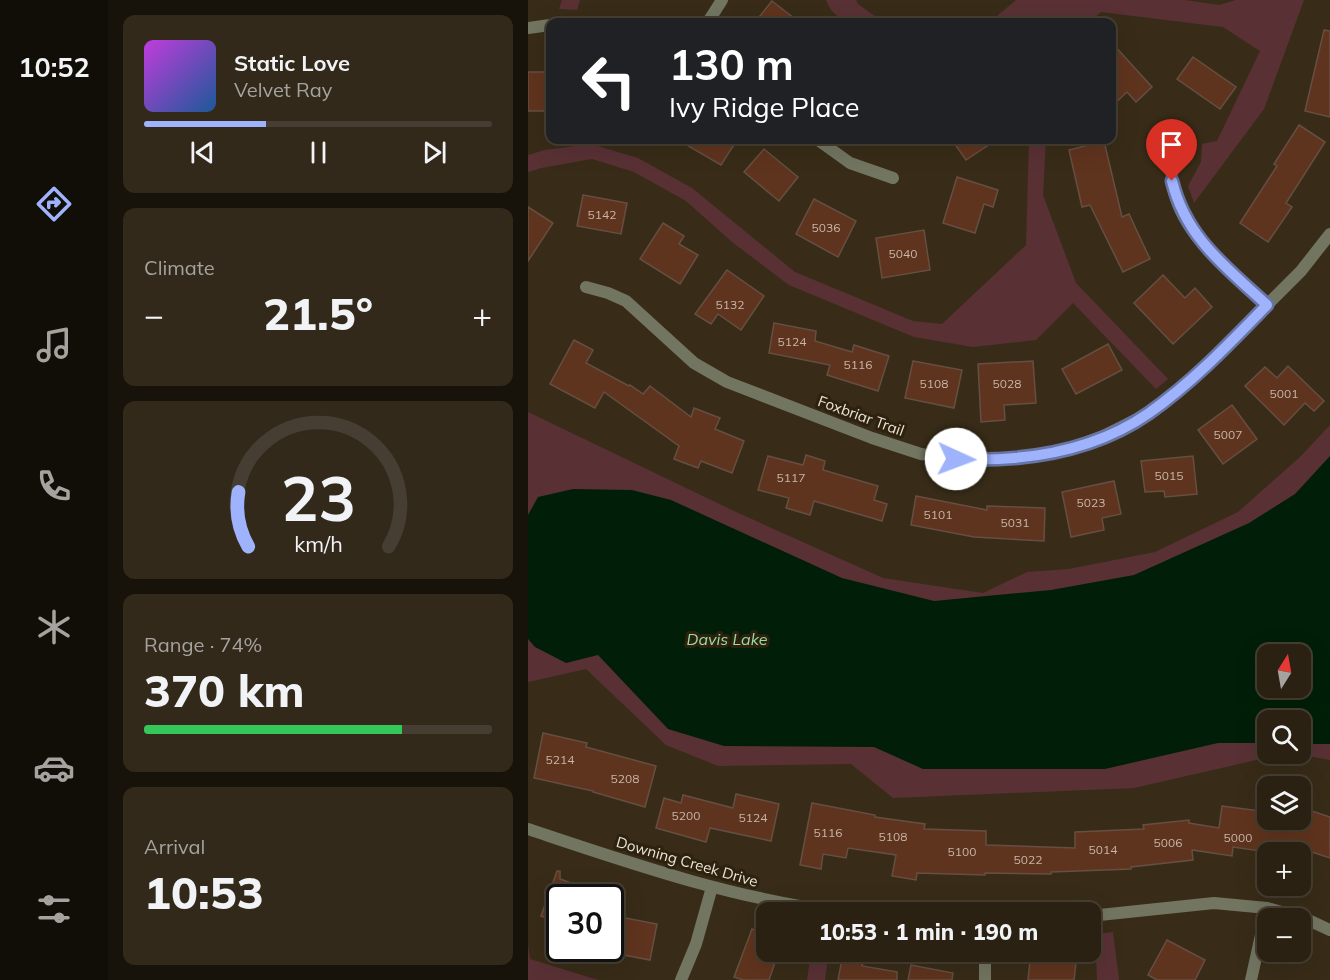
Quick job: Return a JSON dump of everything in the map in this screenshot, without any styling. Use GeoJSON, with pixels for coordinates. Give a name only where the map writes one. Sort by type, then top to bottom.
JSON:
{"type":"FeatureCollection","features":[{"type":"Feature","properties":{"kind":"street"},"geometry":{"type":"LineString","coordinates":[[711,18],[722,0]]}},
{"type":"Feature","properties":{"kind":"street"},"geometry":{"type":"LineString","coordinates":[[528,28],[546,26]]}},
{"type":"Feature","properties":{"kind":"street"},"geometry":{"type":"LineString","coordinates":[[1173,143],[1172,181],[1182,212],[1206,247],[1267,305]]}},
{"type":"Feature","properties":{"kind":"street"},"geometry":{"type":"LineString","coordinates":[[824,144],[850,163],[893,178]]}},
{"type":"Feature","properties":{"kind":"street","name":"Foxbriar Trail"},"geometry":{"type":"LineString","coordinates":[[586,287],[609,293],[626,301],[694,363],[727,382],[921,454],[956,459],[1019,459],[1063,450],[1101,438],[1147,414],[1175,393],[1267,305],[1301,271],[1330,234]]}},
{"type":"Feature","properties":{"kind":"street","name":"Downing Creek Drive"},"geometry":{"type":"LineString","coordinates":[[528,829],[613,858],[712,887],[782,902]]}},
{"type":"Feature","properties":{"kind":"street"},"geometry":{"type":"LineString","coordinates":[[681,980],[696,944],[712,887]]}},
{"type":"Feature","properties":{"kind":"street"},"geometry":{"type":"LineString","coordinates":[[1101,915],[1214,903],[1267,908]]}},
{"type":"Feature","properties":{"kind":"street"},"geometry":{"type":"LineString","coordinates":[[1311,921],[1330,930]]}},
{"type":"Feature","properties":{"kind":"street"},"geometry":{"type":"LineString","coordinates":[[1251,980],[1257,953]]}},
{"type":"Feature","properties":{"kind":"street"},"geometry":{"type":"LineString","coordinates":[[985,962],[985,980]]}},
{"type":"Feature","properties":{"kind":"shaded area"},"geometry":{"type":"Polygon","coordinates":[[[562,0],[580,0],[577,10],[559,9],[562,0]]]}},
{"type":"Feature","properties":{"kind":"shaded area"},"geometry":{"type":"Polygon","coordinates":[[[826,0],[856,0],[877,18],[840,18],[830,8],[826,0]]]}},
{"type":"Feature","properties":{"kind":"shaded area"},"geometry":{"type":"Polygon","coordinates":[[[1016,0],[1185,0],[1219,5],[1236,0],[1304,0],[1264,109],[1194,203],[1188,186],[1201,162],[1202,144],[1217,141],[1260,51],[1223,27],[1101,12],[1094,18],[995,18],[1016,0]]]}},
{"type":"Feature","properties":{"kind":"shaded area"},"geometry":{"type":"Polygon","coordinates":[[[591,144],[638,158],[692,188],[795,272],[913,321],[942,324],[1026,245],[1029,144],[1046,144],[1043,195],[1076,283],[1168,379],[1156,389],[1073,303],[1036,340],[973,347],[914,337],[789,285],[732,242],[686,201],[634,172],[592,159],[528,172],[528,155],[545,150],[591,144]]]}},
{"type":"Feature","properties":{"kind":"shaded area","name":"Davis Lake"},"geometry":{"type":"Polygon","coordinates":[[[528,412],[736,512],[883,578],[983,593],[1027,572],[1069,569],[1155,552],[1238,512],[1300,457],[1330,425],[1330,760],[1311,756],[1311,710],[1257,710],[1257,760],[1134,788],[893,798],[851,764],[718,766],[666,745],[586,669],[528,682],[528,412]]]}},
{"type":"Feature","properties":{"kind":"shaded area"},"geometry":{"type":"Polygon","coordinates":[[[1113,932],[1119,980],[1097,980],[1096,962],[1101,962],[1101,933],[1113,932]]]}},
{"type":"Feature","properties":{"kind":"shaded area"},"geometry":{"type":"Polygon","coordinates":[[[528,944],[530,959],[598,980],[528,980],[528,944]]]}},
{"type":"Feature","properties":{"kind":"shaded area"},"geometry":{"type":"Polygon","coordinates":[[[809,962],[827,962],[825,980],[807,980],[809,962]]]}},
{"type":"Feature","properties":{"kind":"water","name":"Davis Lake"},"geometry":{"type":"Polygon","coordinates":[[[1330,456],[1330,744],[1311,744],[1311,710],[1257,710],[1257,743],[1218,743],[1105,769],[923,769],[874,747],[724,746],[668,729],[598,655],[566,663],[535,647],[528,639],[528,515],[538,497],[573,489],[632,490],[671,500],[842,578],[934,601],[1051,590],[1134,575],[1249,523],[1295,494],[1330,456]]]}},
{"type":"Feature","properties":{"kind":"building"},"geometry":{"type":"Polygon","coordinates":[[[772,1],[794,18],[758,18],[772,1]]]}},
{"type":"Feature","properties":{"kind":"building"},"geometry":{"type":"Polygon","coordinates":[[[1324,30],[1330,31],[1330,117],[1305,111],[1324,30]]]}},
{"type":"Feature","properties":{"kind":"building"},"geometry":{"type":"Polygon","coordinates":[[[1116,47],[1152,87],[1136,102],[1127,92],[1116,102],[1116,47]]]}},
{"type":"Feature","properties":{"kind":"building"},"geometry":{"type":"Polygon","coordinates":[[[1193,57],[1236,87],[1220,109],[1177,79],[1193,57]]]}},
{"type":"Feature","properties":{"kind":"building"},"geometry":{"type":"Polygon","coordinates":[[[528,72],[546,72],[546,111],[528,111],[528,72]]]}},
{"type":"Feature","properties":{"kind":"building"},"geometry":{"type":"Polygon","coordinates":[[[1299,125],[1325,142],[1286,203],[1292,207],[1268,242],[1240,223],[1277,166],[1274,164],[1299,125]]]}},
{"type":"Feature","properties":{"kind":"building"},"geometry":{"type":"Polygon","coordinates":[[[685,144],[734,144],[721,165],[685,144]]]}},
{"type":"Feature","properties":{"kind":"building"},"geometry":{"type":"Polygon","coordinates":[[[955,144],[990,144],[966,160],[955,144]]]}},
{"type":"Feature","properties":{"kind":"building"},"geometry":{"type":"Polygon","coordinates":[[[1092,144],[1105,144],[1122,217],[1129,214],[1150,259],[1123,272],[1090,205],[1082,207],[1069,150],[1092,144]]]}},
{"type":"Feature","properties":{"kind":"building"},"geometry":{"type":"Polygon","coordinates":[[[764,149],[798,177],[779,201],[744,172],[764,149]]]}},
{"type":"Feature","properties":{"kind":"building"},"geometry":{"type":"Polygon","coordinates":[[[957,177],[998,190],[993,207],[984,204],[975,233],[943,223],[957,177]]]}},
{"type":"Feature","properties":{"kind":"building"},"geometry":{"type":"Polygon","coordinates":[[[583,195],[627,203],[621,234],[577,226],[583,195]]]}},
{"type":"Feature","properties":{"kind":"building"},"geometry":{"type":"Polygon","coordinates":[[[814,199],[856,221],[838,257],[796,234],[814,199]]]}},
{"type":"Feature","properties":{"kind":"building"},"geometry":{"type":"Polygon","coordinates":[[[528,207],[553,223],[528,261],[528,207]]]}},
{"type":"Feature","properties":{"kind":"building"},"geometry":{"type":"Polygon","coordinates":[[[663,223],[684,236],[679,244],[698,255],[680,284],[640,259],[663,223]]]}},
{"type":"Feature","properties":{"kind":"building"},"geometry":{"type":"Polygon","coordinates":[[[924,230],[930,270],[882,278],[876,238],[924,230]]]}},
{"type":"Feature","properties":{"kind":"building"},"geometry":{"type":"Polygon","coordinates":[[[727,270],[764,296],[741,330],[718,314],[711,324],[695,314],[727,270]]]}},
{"type":"Feature","properties":{"kind":"building"},"geometry":{"type":"Polygon","coordinates":[[[1163,275],[1185,298],[1195,288],[1212,307],[1173,344],[1134,303],[1163,275]]]}},
{"type":"Feature","properties":{"kind":"building"},"geometry":{"type":"Polygon","coordinates":[[[774,323],[816,331],[815,341],[852,352],[854,345],[889,356],[878,391],[827,375],[830,365],[769,353],[774,323]]]}},
{"type":"Feature","properties":{"kind":"building"},"geometry":{"type":"Polygon","coordinates":[[[574,340],[593,350],[586,363],[643,394],[650,386],[691,417],[694,408],[720,418],[715,429],[744,441],[732,473],[701,461],[698,468],[674,459],[679,446],[604,392],[595,408],[550,384],[574,340]]]}},
{"type":"Feature","properties":{"kind":"building"},"geometry":{"type":"Polygon","coordinates":[[[1108,344],[1122,370],[1076,394],[1062,369],[1108,344]]]}},
{"type":"Feature","properties":{"kind":"building"},"geometry":{"type":"Polygon","coordinates":[[[913,361],[962,370],[954,408],[905,398],[913,361]]]}},
{"type":"Feature","properties":{"kind":"building"},"geometry":{"type":"Polygon","coordinates":[[[1033,361],[1036,403],[1004,405],[1005,420],[981,422],[978,364],[1033,361]]]}},
{"type":"Feature","properties":{"kind":"building"},"geometry":{"type":"Polygon","coordinates":[[[1288,366],[1324,401],[1314,411],[1305,403],[1284,425],[1245,386],[1265,367],[1277,378],[1288,366]]]}},
{"type":"Feature","properties":{"kind":"building"},"geometry":{"type":"Polygon","coordinates":[[[1232,405],[1257,439],[1223,464],[1198,430],[1232,405]]]}},
{"type":"Feature","properties":{"kind":"building"},"geometry":{"type":"Polygon","coordinates":[[[806,455],[825,461],[823,470],[878,486],[874,500],[887,504],[882,521],[814,501],[810,515],[786,508],[789,498],[758,490],[768,456],[803,465],[806,455]]]}},
{"type":"Feature","properties":{"kind":"building"},"geometry":{"type":"Polygon","coordinates":[[[1193,456],[1197,494],[1165,497],[1164,491],[1145,492],[1141,461],[1193,456]]]}},
{"type":"Feature","properties":{"kind":"building"},"geometry":{"type":"Polygon","coordinates":[[[1114,481],[1121,514],[1102,518],[1104,530],[1071,537],[1062,492],[1114,481]]]}},
{"type":"Feature","properties":{"kind":"building"},"geometry":{"type":"Polygon","coordinates":[[[916,496],[987,510],[987,506],[1045,508],[1044,541],[974,537],[911,525],[916,496]]]}},
{"type":"Feature","properties":{"kind":"building"},"geometry":{"type":"Polygon","coordinates":[[[543,733],[587,743],[586,747],[656,766],[645,807],[593,791],[534,778],[543,733]]]}},
{"type":"Feature","properties":{"kind":"building"},"geometry":{"type":"Polygon","coordinates":[[[736,794],[779,804],[771,841],[710,828],[706,842],[656,828],[664,798],[681,803],[683,795],[733,808],[736,794]]]}},
{"type":"Feature","properties":{"kind":"building"},"geometry":{"type":"Polygon","coordinates":[[[812,803],[875,815],[875,817],[925,824],[924,829],[986,831],[986,845],[1075,848],[1075,832],[1144,829],[1143,825],[1189,820],[1189,823],[1219,828],[1222,806],[1257,811],[1257,830],[1311,830],[1311,811],[1330,817],[1330,858],[1311,852],[1311,842],[1257,842],[1257,850],[1233,847],[1232,856],[1192,850],[1193,860],[1131,867],[1131,869],[1051,872],[1051,874],[917,873],[916,880],[892,876],[896,855],[848,848],[846,858],[823,854],[821,869],[800,865],[812,803]]]}},
{"type":"Feature","properties":{"kind":"building"},"geometry":{"type":"Polygon","coordinates":[[[557,871],[560,871],[560,879],[574,884],[552,884],[557,871]]]}},
{"type":"Feature","properties":{"kind":"building"},"geometry":{"type":"Polygon","coordinates":[[[546,902],[546,918],[541,916],[546,902]]]}},
{"type":"Feature","properties":{"kind":"building"},"geometry":{"type":"Polygon","coordinates":[[[624,918],[657,924],[650,960],[624,955],[624,918]]]}},
{"type":"Feature","properties":{"kind":"building"},"geometry":{"type":"Polygon","coordinates":[[[752,929],[756,930],[756,962],[775,962],[769,980],[743,980],[734,977],[752,929]]]}},
{"type":"Feature","properties":{"kind":"building"},"geometry":{"type":"Polygon","coordinates":[[[1167,940],[1205,960],[1195,980],[1157,980],[1148,975],[1167,940]]]}},
{"type":"Feature","properties":{"kind":"building"},"geometry":{"type":"Polygon","coordinates":[[[841,962],[863,962],[862,966],[897,972],[897,980],[838,980],[841,962]]]}},
{"type":"Feature","properties":{"kind":"building"},"geometry":{"type":"Polygon","coordinates":[[[1030,962],[1076,962],[1074,980],[1028,980],[1030,962]]]}},
{"type":"Feature","properties":{"kind":"building"},"geometry":{"type":"Polygon","coordinates":[[[911,965],[953,973],[952,980],[908,980],[911,965]]]}},
{"type":"Feature","properties":{"kind":"route"},"geometry":{"type":"LineString","coordinates":[[956,459],[1019,459],[1046,454],[1101,438],[1125,427],[1175,393],[1204,368],[1267,305],[1206,247],[1192,229],[1182,212],[1172,181]]}}]}
